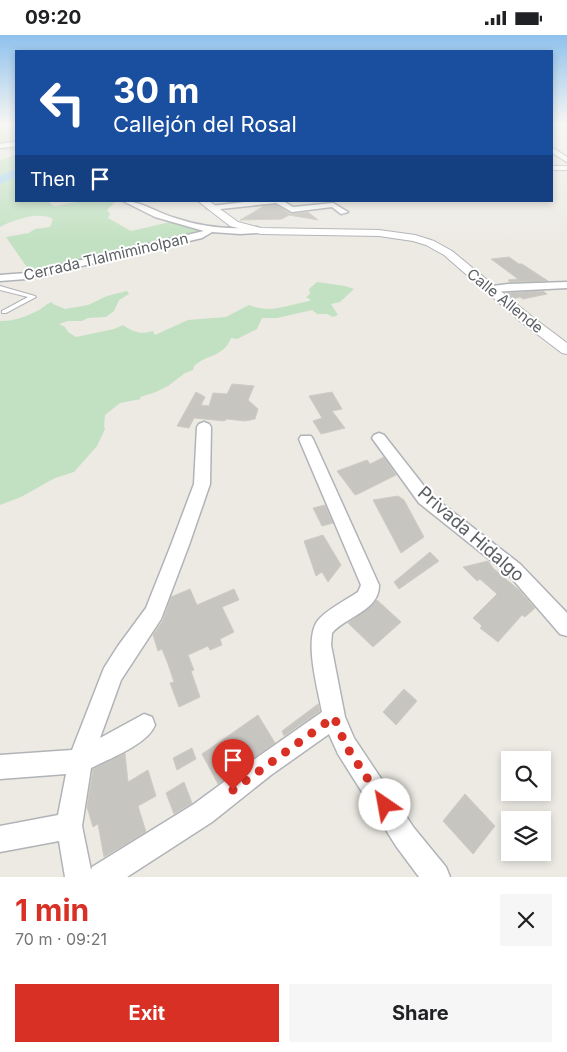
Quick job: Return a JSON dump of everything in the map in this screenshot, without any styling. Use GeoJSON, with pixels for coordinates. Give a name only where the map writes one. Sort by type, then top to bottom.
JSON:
{"type":"FeatureCollection","features":[{"type":"Feature","properties":{"kind":"street"},"geometry":{"type":"LineString","coordinates":[[553,163],[567,168]]}},
{"type":"Feature","properties":{"kind":"street"},"geometry":{"type":"LineString","coordinates":[[553,169],[567,168]]}},
{"type":"Feature","properties":{"kind":"street"},"geometry":{"type":"LineString","coordinates":[[129,202],[170,220],[208,229],[257,230]]}},
{"type":"Feature","properties":{"kind":"street"},"geometry":{"type":"LineString","coordinates":[[207,205],[260,202]]}},
{"type":"Feature","properties":{"kind":"street"},"geometry":{"type":"LineString","coordinates":[[279,202],[292,210],[333,205],[344,211]]}},
{"type":"Feature","properties":{"kind":"street","name":"Calle Allende"},"geometry":{"type":"LineString","coordinates":[[207,205],[234,224],[257,230],[393,235],[415,238],[445,251],[489,289],[567,350]]}},
{"type":"Feature","properties":{"kind":"street","name":"Cerrada Tlalmiminolpan"},"geometry":{"type":"LineString","coordinates":[[0,278],[26,276],[199,236],[208,232],[208,229]]}},
{"type":"Feature","properties":{"kind":"street"},"geometry":{"type":"LineString","coordinates":[[489,289],[513,285],[540,287],[567,285]]}},
{"type":"Feature","properties":{"kind":"street"},"geometry":{"type":"LineString","coordinates":[[79,877],[69,826],[80,761],[112,675],[125,653],[154,613],[180,545],[202,484],[204,427]]}},
{"type":"Feature","properties":{"kind":"street","name":"Privada Hidalgo"},"geometry":{"type":"LineString","coordinates":[[379,438],[425,499],[514,569],[567,627]]}},
{"type":"Feature","properties":{"kind":"street"},"geometry":{"type":"LineString","coordinates":[[306,439],[370,585],[370,592],[365,598],[326,625],[322,632],[321,645],[334,717],[350,752],[405,837],[436,877]]}},
{"type":"Feature","properties":{"kind":"street"},"geometry":{"type":"LineString","coordinates":[[102,877],[203,813],[263,767],[334,717]]}},
{"type":"Feature","properties":{"kind":"street"},"geometry":{"type":"LineString","coordinates":[[0,767],[80,761],[124,738],[144,725]]}},
{"type":"Feature","properties":{"kind":"street"},"geometry":{"type":"LineString","coordinates":[[0,839],[69,826]]}},
{"type":"Feature","properties":{"kind":"lane"},"geometry":{"type":"LineString","coordinates":[[0,287],[33,297],[4,312]]}},
{"type":"Feature","properties":{"kind":"lane"},"geometry":{"type":"LineString","coordinates":[[0,293],[6,289]]}},
{"type":"Feature","properties":{"kind":"green space"},"geometry":{"type":"Polygon","coordinates":[[[0,162],[15,162],[15,202],[48,202],[54,206],[77,202],[115,202],[107,210],[110,214],[108,218],[131,231],[170,222],[206,231],[31,273],[6,237],[50,227],[53,219],[34,216],[19,219],[0,227],[0,162]]]}},
{"type":"Feature","properties":{"kind":"green space"},"geometry":{"type":"Polygon","coordinates":[[[317,282],[354,289],[340,302],[331,304],[338,315],[333,317],[327,314],[317,314],[312,310],[277,318],[262,318],[257,329],[237,339],[231,338],[224,349],[199,362],[194,366],[193,370],[185,373],[168,386],[140,397],[141,399],[120,403],[105,415],[105,429],[97,446],[74,472],[55,478],[21,497],[0,505],[0,321],[10,321],[25,316],[52,302],[65,309],[88,305],[107,296],[127,291],[129,294],[119,300],[114,311],[106,317],[88,318],[82,321],[68,321],[59,324],[76,337],[114,329],[123,325],[137,332],[153,331],[155,335],[188,320],[226,317],[249,305],[257,308],[272,309],[309,301],[311,300],[306,297],[310,294],[309,289],[317,282]]]}},
{"type":"Feature","properties":{"kind":"building"},"geometry":{"type":"Polygon","coordinates":[[[276,205],[291,214],[308,212],[318,220],[289,215],[282,219],[240,220],[264,206],[276,205]]]}},
{"type":"Feature","properties":{"kind":"building"},"geometry":{"type":"Polygon","coordinates":[[[509,257],[548,281],[510,282],[508,280],[518,279],[491,259],[509,257]]]}},
{"type":"Feature","properties":{"kind":"building"},"geometry":{"type":"Polygon","coordinates":[[[543,291],[547,294],[523,299],[520,297],[513,299],[506,293],[543,291]]]}},
{"type":"Feature","properties":{"kind":"building"},"geometry":{"type":"Polygon","coordinates":[[[232,384],[254,386],[248,400],[258,409],[255,419],[245,421],[227,419],[224,421],[194,418],[189,428],[177,426],[196,392],[205,397],[201,405],[209,406],[213,393],[227,394],[232,384]]]}},
{"type":"Feature","properties":{"kind":"building"},"geometry":{"type":"Polygon","coordinates":[[[332,392],[342,409],[332,411],[345,428],[321,434],[313,421],[322,418],[309,396],[332,392]]]}},
{"type":"Feature","properties":{"kind":"building"},"geometry":{"type":"Polygon","coordinates":[[[384,457],[396,475],[355,495],[337,471],[367,460],[370,464],[384,457]]]}},
{"type":"Feature","properties":{"kind":"building"},"geometry":{"type":"Polygon","coordinates":[[[398,496],[404,500],[424,537],[401,553],[373,500],[398,496]]]}},
{"type":"Feature","properties":{"kind":"building"},"geometry":{"type":"Polygon","coordinates":[[[325,505],[333,523],[322,526],[313,508],[325,505]]]}},
{"type":"Feature","properties":{"kind":"building"},"geometry":{"type":"Polygon","coordinates":[[[323,535],[341,565],[328,582],[322,572],[316,576],[304,541],[323,535]]]}},
{"type":"Feature","properties":{"kind":"building"},"geometry":{"type":"Polygon","coordinates":[[[430,552],[439,561],[399,589],[394,582],[430,552]]]}},
{"type":"Feature","properties":{"kind":"building"},"geometry":{"type":"Polygon","coordinates":[[[488,561],[535,608],[525,617],[522,615],[498,642],[480,628],[482,626],[473,618],[497,594],[480,579],[477,581],[463,567],[488,561]]]}},
{"type":"Feature","properties":{"kind":"building"},"geometry":{"type":"Polygon","coordinates":[[[190,589],[197,605],[234,589],[239,600],[222,607],[234,632],[220,639],[222,645],[210,650],[208,646],[188,655],[194,670],[191,671],[200,697],[179,707],[170,683],[174,682],[168,664],[162,649],[158,651],[153,635],[163,620],[171,597],[190,589]]]}},
{"type":"Feature","properties":{"kind":"building"},"geometry":{"type":"Polygon","coordinates":[[[377,600],[401,622],[373,647],[348,623],[377,600]]]}},
{"type":"Feature","properties":{"kind":"building"},"geometry":{"type":"Polygon","coordinates":[[[404,689],[417,701],[396,725],[383,712],[404,689]]]}},
{"type":"Feature","properties":{"kind":"building"},"geometry":{"type":"Polygon","coordinates":[[[318,704],[320,711],[284,736],[282,731],[318,704]]]}},
{"type":"Feature","properties":{"kind":"building"},"geometry":{"type":"Polygon","coordinates":[[[258,715],[275,743],[218,784],[202,754],[258,715]]]}},
{"type":"Feature","properties":{"kind":"building"},"geometry":{"type":"Polygon","coordinates":[[[192,748],[196,759],[177,770],[173,758],[192,748]]]}},
{"type":"Feature","properties":{"kind":"building"},"geometry":{"type":"Polygon","coordinates":[[[125,753],[128,782],[148,770],[156,796],[138,806],[146,832],[104,857],[98,824],[93,827],[87,807],[93,769],[125,753]]]}},
{"type":"Feature","properties":{"kind":"building"},"geometry":{"type":"Polygon","coordinates":[[[184,782],[192,803],[174,814],[166,793],[184,782]]]}},
{"type":"Feature","properties":{"kind":"building"},"geometry":{"type":"Polygon","coordinates":[[[465,794],[495,826],[473,854],[443,821],[465,794]]]}},
{"type":"Feature","properties":{"kind":"waterway"},"geometry":{"type":"LineString","coordinates":[[0,180],[15,173]]}},
{"type":"Feature","properties":{"kind":"route"},"geometry":{"type":"LineString","coordinates":[[233,790],[334,717],[346,746],[385,805]]}}]}
